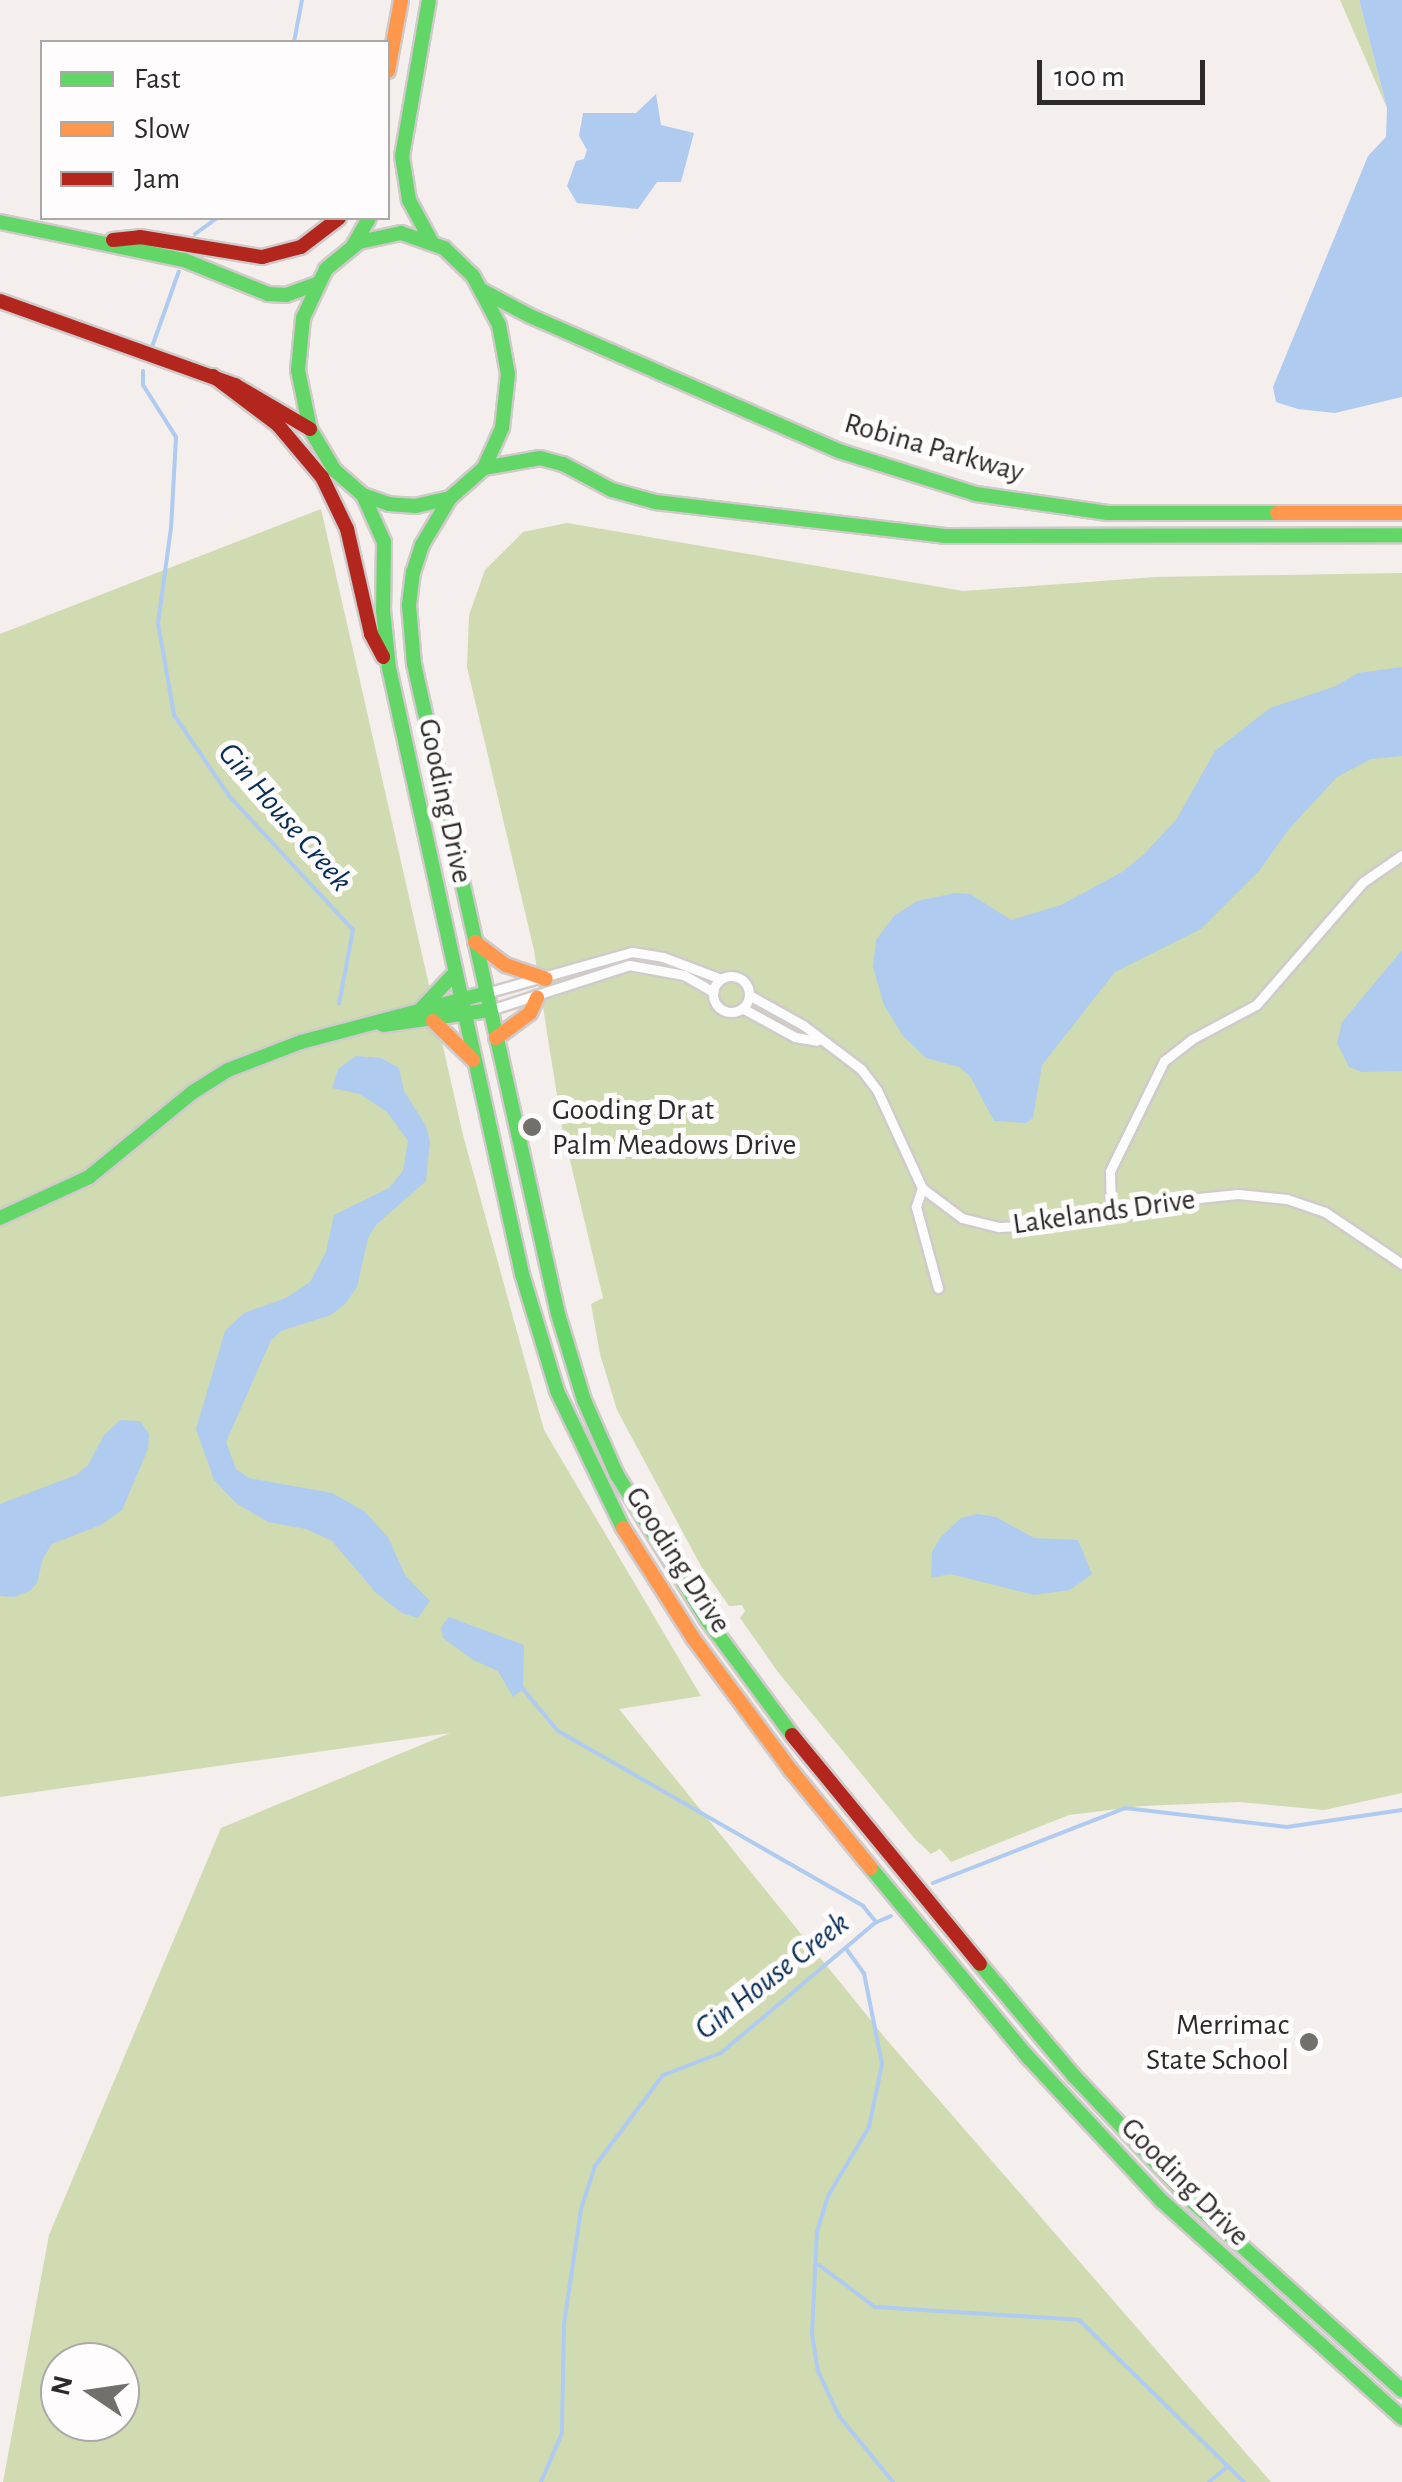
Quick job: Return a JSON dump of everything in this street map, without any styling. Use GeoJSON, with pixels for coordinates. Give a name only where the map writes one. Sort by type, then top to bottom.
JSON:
{"type":"FeatureCollection","features":[{"type":"Feature","properties":{"kind":"main road"},"geometry":{"type":"LineString","coordinates":[[390,61],[401,0]]}},
{"type":"Feature","properties":{"kind":"main road"},"geometry":{"type":"LineString","coordinates":[[429,0],[402,156],[409,200],[431,241]]}},
{"type":"Feature","properties":{"kind":"main road"},"geometry":{"type":"LineString","coordinates":[[99,241],[140,237],[236,256],[262,257],[301,247],[335,220]]}},
{"type":"Feature","properties":{"kind":"main road"},"geometry":{"type":"LineString","coordinates":[[353,246],[368,220]]}},
{"type":"Feature","properties":{"kind":"main road"},"geometry":{"type":"LineString","coordinates":[[0,222],[184,260],[268,294],[286,295],[317,284]]}},
{"type":"Feature","properties":{"kind":"main road"},"geometry":{"type":"LineString","coordinates":[[388,233],[431,241],[460,261],[483,290],[504,343],[508,390],[502,428],[484,468],[450,498],[402,506],[362,495],[334,471],[310,430],[299,387],[298,353],[304,318],[317,284],[335,259],[353,246],[388,233]]}},
{"type":"Feature","properties":{"kind":"main road","name":"Robina Parkway"},"geometry":{"type":"LineString","coordinates":[[483,290],[530,316],[839,451],[976,494],[1108,513],[1402,514]]}},
{"type":"Feature","properties":{"kind":"main road"},"geometry":{"type":"LineString","coordinates":[[0,301],[213,376],[265,399],[310,430]]}},
{"type":"Feature","properties":{"kind":"main road"},"geometry":{"type":"LineString","coordinates":[[213,376],[278,426],[322,477],[347,529],[371,634],[389,668]]}},
{"type":"Feature","properties":{"kind":"main road"},"geometry":{"type":"LineString","coordinates":[[484,468],[540,458],[562,464],[612,490],[656,502],[944,536],[1402,535]]}},
{"type":"Feature","properties":{"kind":"main road","name":"Gooding Drive"},"geometry":{"type":"LineString","coordinates":[[362,495],[384,542],[383,610],[389,668],[473,1060],[542,1350],[596,1482],[656,1584],[801,1783],[1072,2106],[1208,2246],[1402,2418]]}},
{"type":"Feature","properties":{"kind":"main road","name":"Gooding Drive"},"geometry":{"type":"LineString","coordinates":[[450,498],[416,559],[410,624],[414,664],[558,1314],[584,1400],[617,1475],[688,1592],[826,1778],[1074,2076],[1222,2228],[1402,2390]]}},
{"type":"Feature","properties":{"kind":"main road"},"geometry":{"type":"LineString","coordinates":[[475,942],[506,964],[546,978]]}},
{"type":"Feature","properties":{"kind":"main road"},"geometry":{"type":"LineString","coordinates":[[422,1008],[454,973]]}},
{"type":"Feature","properties":{"kind":"main road"},"geometry":{"type":"LineString","coordinates":[[0,1218],[60,1194],[89,1177],[193,1092],[228,1070],[301,1042],[486,993]]}},
{"type":"Feature","properties":{"kind":"main road"},"geometry":{"type":"LineString","coordinates":[[496,1038],[530,1013],[537,998]]}},
{"type":"Feature","properties":{"kind":"main road"},"geometry":{"type":"LineString","coordinates":[[372,1025],[433,1021],[490,1010]]}},
{"type":"Feature","properties":{"kind":"main road"},"geometry":{"type":"LineString","coordinates":[[433,1021],[473,1060]]}},
{"type":"Feature","properties":{"kind":"street"},"geometry":{"type":"LineString","coordinates":[[1111,1217],[1110,1172],[1164,1061],[1192,1039],[1256,1005],[1363,882],[1402,855]]}},
{"type":"Feature","properties":{"kind":"street"},"geometry":{"type":"LineString","coordinates":[[486,993],[632,952],[663,956],[721,979],[737,977],[746,984],[749,995],[742,1008]]}},
{"type":"Feature","properties":{"kind":"street"},"geometry":{"type":"LineString","coordinates":[[490,1010],[628,966],[684,974],[713,992],[722,1010],[742,1008],[795,1037],[820,1041]]}},
{"type":"Feature","properties":{"kind":"street"},"geometry":{"type":"LineString","coordinates":[[713,992],[721,979]]}},
{"type":"Feature","properties":{"kind":"street"},"geometry":{"type":"LineString","coordinates":[[749,995],[803,1025],[820,1041]]}},
{"type":"Feature","properties":{"kind":"street","name":"Lakelands Drive"},"geometry":{"type":"LineString","coordinates":[[820,1041],[862,1069],[876,1090],[922,1188],[962,1218],[999,1228],[1111,1217],[1189,1199],[1238,1194],[1286,1199],[1325,1212],[1402,1264]]}},
{"type":"Feature","properties":{"kind":"street"},"geometry":{"type":"LineString","coordinates":[[922,1188],[916,1207],[938,1288]]}},
{"type":"Feature","properties":{"kind":"green space"},"geometry":{"type":"Polygon","coordinates":[[[1340,0],[1359,0],[1387,108],[1340,0]]]}},
{"type":"Feature","properties":{"kind":"green space"},"geometry":{"type":"Polygon","coordinates":[[[321,509],[463,1135],[544,1430],[701,1696],[619,1709],[886,2039],[1271,2482],[3,2482],[49,2235],[221,1828],[450,1733],[0,1797],[0,634],[321,509]]]}},
{"type":"Feature","properties":{"kind":"green space"},"geometry":{"type":"Polygon","coordinates":[[[567,523],[963,591],[1156,577],[1402,573],[1402,1793],[1324,1810],[1239,1802],[1142,1806],[1069,1815],[951,1862],[940,1849],[931,1854],[914,1838],[778,1672],[740,1618],[745,1611],[742,1605],[729,1606],[701,1566],[617,1410],[600,1354],[591,1304],[603,1298],[562,1127],[534,950],[467,667],[469,615],[485,570],[523,532],[567,523]]]}},
{"type":"Feature","properties":{"kind":"water"},"geometry":{"type":"Polygon","coordinates":[[[1359,0],[1402,0],[1402,397],[1335,413],[1276,402],[1273,387],[1368,156],[1386,137],[1387,108],[1359,0]]]}},
{"type":"Feature","properties":{"kind":"water"},"geometry":{"type":"Polygon","coordinates":[[[656,94],[661,125],[694,133],[681,182],[657,182],[638,209],[577,203],[567,186],[576,161],[584,159],[587,150],[579,136],[583,113],[636,113],[656,94]]]}},
{"type":"Feature","properties":{"kind":"water"},"geometry":{"type":"Polygon","coordinates":[[[1402,667],[1402,756],[1371,759],[1337,777],[1289,829],[1259,871],[1201,929],[1115,972],[1042,1065],[1033,1118],[1026,1123],[994,1121],[970,1076],[959,1067],[926,1058],[903,1036],[884,1005],[873,967],[876,940],[894,916],[917,901],[955,893],[970,894],[1011,920],[1061,905],[1122,872],[1144,854],[1176,820],[1215,751],[1270,708],[1336,686],[1358,673],[1402,667]]]}},
{"type":"Feature","properties":{"kind":"water"},"geometry":{"type":"Polygon","coordinates":[[[1402,950],[1402,1071],[1362,1072],[1349,1067],[1337,1043],[1342,1022],[1402,950]]]}},
{"type":"Feature","properties":{"kind":"water"},"geometry":{"type":"Polygon","coordinates":[[[356,1056],[381,1058],[399,1068],[404,1091],[426,1126],[430,1141],[426,1181],[376,1225],[368,1238],[357,1287],[346,1303],[331,1315],[281,1331],[271,1340],[226,1442],[236,1469],[249,1478],[332,1493],[364,1511],[388,1537],[405,1575],[430,1601],[418,1618],[402,1613],[376,1593],[332,1541],[306,1529],[268,1522],[237,1504],[214,1480],[196,1429],[225,1331],[244,1313],[286,1298],[310,1282],[326,1252],[334,1215],[389,1188],[403,1171],[408,1141],[387,1112],[360,1094],[332,1088],[338,1069],[356,1056]]]}},
{"type":"Feature","properties":{"kind":"water"},"geometry":{"type":"Polygon","coordinates":[[[120,1420],[140,1421],[149,1434],[148,1449],[122,1510],[101,1525],[52,1544],[30,1591],[14,1597],[0,1596],[0,1504],[76,1475],[88,1465],[104,1435],[120,1420]]]}},
{"type":"Feature","properties":{"kind":"water"},"geometry":{"type":"Polygon","coordinates":[[[977,1514],[996,1517],[1034,1538],[1078,1540],[1092,1574],[1070,1590],[1034,1595],[950,1574],[931,1578],[932,1552],[940,1538],[961,1518],[977,1514]]]}},
{"type":"Feature","properties":{"kind":"water"},"geometry":{"type":"Polygon","coordinates":[[[449,1617],[524,1645],[523,1689],[513,1697],[498,1671],[473,1660],[443,1638],[441,1627],[449,1617]]]}},
{"type":"Feature","properties":{"kind":"waterway","name":"Gin House Creek"},"geometry":{"type":"LineString","coordinates":[[294,40],[302,0]]}},
{"type":"Feature","properties":{"kind":"waterway","name":"Gin House Creek"},"geometry":{"type":"LineString","coordinates":[[195,234],[214,220]]}},
{"type":"Feature","properties":{"kind":"waterway","name":"Gin House Creek"},"geometry":{"type":"LineString","coordinates":[[153,344],[179,271]]}},
{"type":"Feature","properties":{"kind":"waterway","name":"Gin House Creek"},"geometry":{"type":"LineString","coordinates":[[143,371],[143,385],[176,437],[171,528],[158,623],[174,715],[230,797],[353,930],[339,1004]]}},
{"type":"Feature","properties":{"kind":"waterway","name":"Gin House Creek"},"geometry":{"type":"LineString","coordinates":[[522,1688],[558,1731],[863,1906],[876,1922],[721,2053],[663,2075],[595,2166],[581,2209],[564,2324],[562,2433],[541,2482]]}},
{"type":"Feature","properties":{"kind":"waterway"},"geometry":{"type":"LineString","coordinates":[[933,1883],[1125,1808],[1287,1827],[1402,1810]]}},
{"type":"Feature","properties":{"kind":"waterway"},"geometry":{"type":"LineString","coordinates":[[877,1922],[891,1916]]}},
{"type":"Feature","properties":{"kind":"waterway"},"geometry":{"type":"LineString","coordinates":[[847,1950],[864,1973],[882,2064],[869,2127],[828,2196],[817,2231],[812,2334],[818,2371],[839,2416],[893,2482]]}},
{"type":"Feature","properties":{"kind":"waterway"},"geometry":{"type":"LineString","coordinates":[[819,2265],[875,2307],[1079,2320],[1244,2482]]}},
{"type":"Feature","properties":{"kind":"waterway"},"geometry":{"type":"LineString","coordinates":[[1209,2482],[1228,2466]]}},
{"type":"Feature","properties":{"kind":"traffic: fast"},"geometry":{"type":"LineString","coordinates":[[429,0],[402,156],[409,200],[431,241]]}},
{"type":"Feature","properties":{"kind":"traffic: fast"},"geometry":{"type":"LineString","coordinates":[[353,246],[368,220]]}},
{"type":"Feature","properties":{"kind":"traffic: fast"},"geometry":{"type":"LineString","coordinates":[[0,222],[184,260],[268,294],[286,295],[317,284]]}},
{"type":"Feature","properties":{"kind":"traffic: fast"},"geometry":{"type":"LineString","coordinates":[[401,233],[444,248],[473,276],[499,325],[508,374],[502,428],[484,468],[450,498],[416,506],[389,504],[363,495],[335,471],[310,429],[298,370],[303,318],[326,269],[359,242],[401,233]]}},
{"type":"Feature","properties":{"kind":"traffic: fast"},"geometry":{"type":"LineString","coordinates":[[483,291],[530,316],[839,451],[976,494],[1108,513],[1277,513]]}},
{"type":"Feature","properties":{"kind":"traffic: fast"},"geometry":{"type":"LineString","coordinates":[[484,468],[540,458],[563,464],[612,490],[656,502],[944,536],[1402,535]]}},
{"type":"Feature","properties":{"kind":"traffic: fast"},"geometry":{"type":"LineString","coordinates":[[363,495],[384,542],[383,610],[389,668],[522,1274],[557,1391],[623,1528]]}},
{"type":"Feature","properties":{"kind":"traffic: fast"},"geometry":{"type":"LineString","coordinates":[[450,498],[422,545],[413,572],[409,605],[414,664],[558,1314],[584,1400],[617,1475],[708,1621],[792,1735]]}},
{"type":"Feature","properties":{"kind":"traffic: fast"},"geometry":{"type":"LineString","coordinates":[[422,1008],[455,973]]}},
{"type":"Feature","properties":{"kind":"traffic: fast"},"geometry":{"type":"LineString","coordinates":[[0,1218],[89,1177],[193,1092],[228,1070],[301,1042],[486,993]]}},
{"type":"Feature","properties":{"kind":"traffic: fast"},"geometry":{"type":"LineString","coordinates":[[383,1025],[490,1010]]}},
{"type":"Feature","properties":{"kind":"traffic: fast"},"geometry":{"type":"LineString","coordinates":[[871,1868],[1028,2057],[1162,2201],[1402,2418]]}},
{"type":"Feature","properties":{"kind":"traffic: fast"},"geometry":{"type":"LineString","coordinates":[[980,1964],[1074,2076],[1194,2203],[1402,2390]]}},
{"type":"Feature","properties":{"kind":"traffic: slow"},"geometry":{"type":"LineString","coordinates":[[390,60],[401,0]]}},
{"type":"Feature","properties":{"kind":"traffic: slow"},"geometry":{"type":"LineString","coordinates":[[1277,513],[1402,513]]}},
{"type":"Feature","properties":{"kind":"traffic: slow"},"geometry":{"type":"LineString","coordinates":[[475,942],[506,965],[546,979]]}},
{"type":"Feature","properties":{"kind":"traffic: slow"},"geometry":{"type":"LineString","coordinates":[[496,1038],[530,1013],[537,998]]}},
{"type":"Feature","properties":{"kind":"traffic: slow"},"geometry":{"type":"LineString","coordinates":[[433,1021],[473,1060]]}},
{"type":"Feature","properties":{"kind":"traffic: slow"},"geometry":{"type":"LineString","coordinates":[[623,1528],[693,1638],[790,1769],[871,1868]]}},
{"type":"Feature","properties":{"kind":"traffic: jam"},"geometry":{"type":"LineString","coordinates":[[113,240],[140,237],[262,257],[301,247],[336,220]]}},
{"type":"Feature","properties":{"kind":"traffic: jam"},"geometry":{"type":"LineString","coordinates":[[0,301],[235,385],[310,429]]}},
{"type":"Feature","properties":{"kind":"traffic: jam"},"geometry":{"type":"LineString","coordinates":[[213,376],[278,425],[322,477],[347,529],[371,634],[383,657]]}},
{"type":"Feature","properties":{"kind":"traffic: jam"},"geometry":{"type":"LineString","coordinates":[[792,1735],[980,1964]]}},
{"type":"Feature","properties":{"kind":"place","name":"Gooding Dr at Palm Meadows Drive"},"geometry":{"type":"Point","coordinates":[532,1127]}},
{"type":"Feature","properties":{"kind":"place","name":"Merrimac State School"},"geometry":{"type":"Point","coordinates":[1309,2042]}}]}
